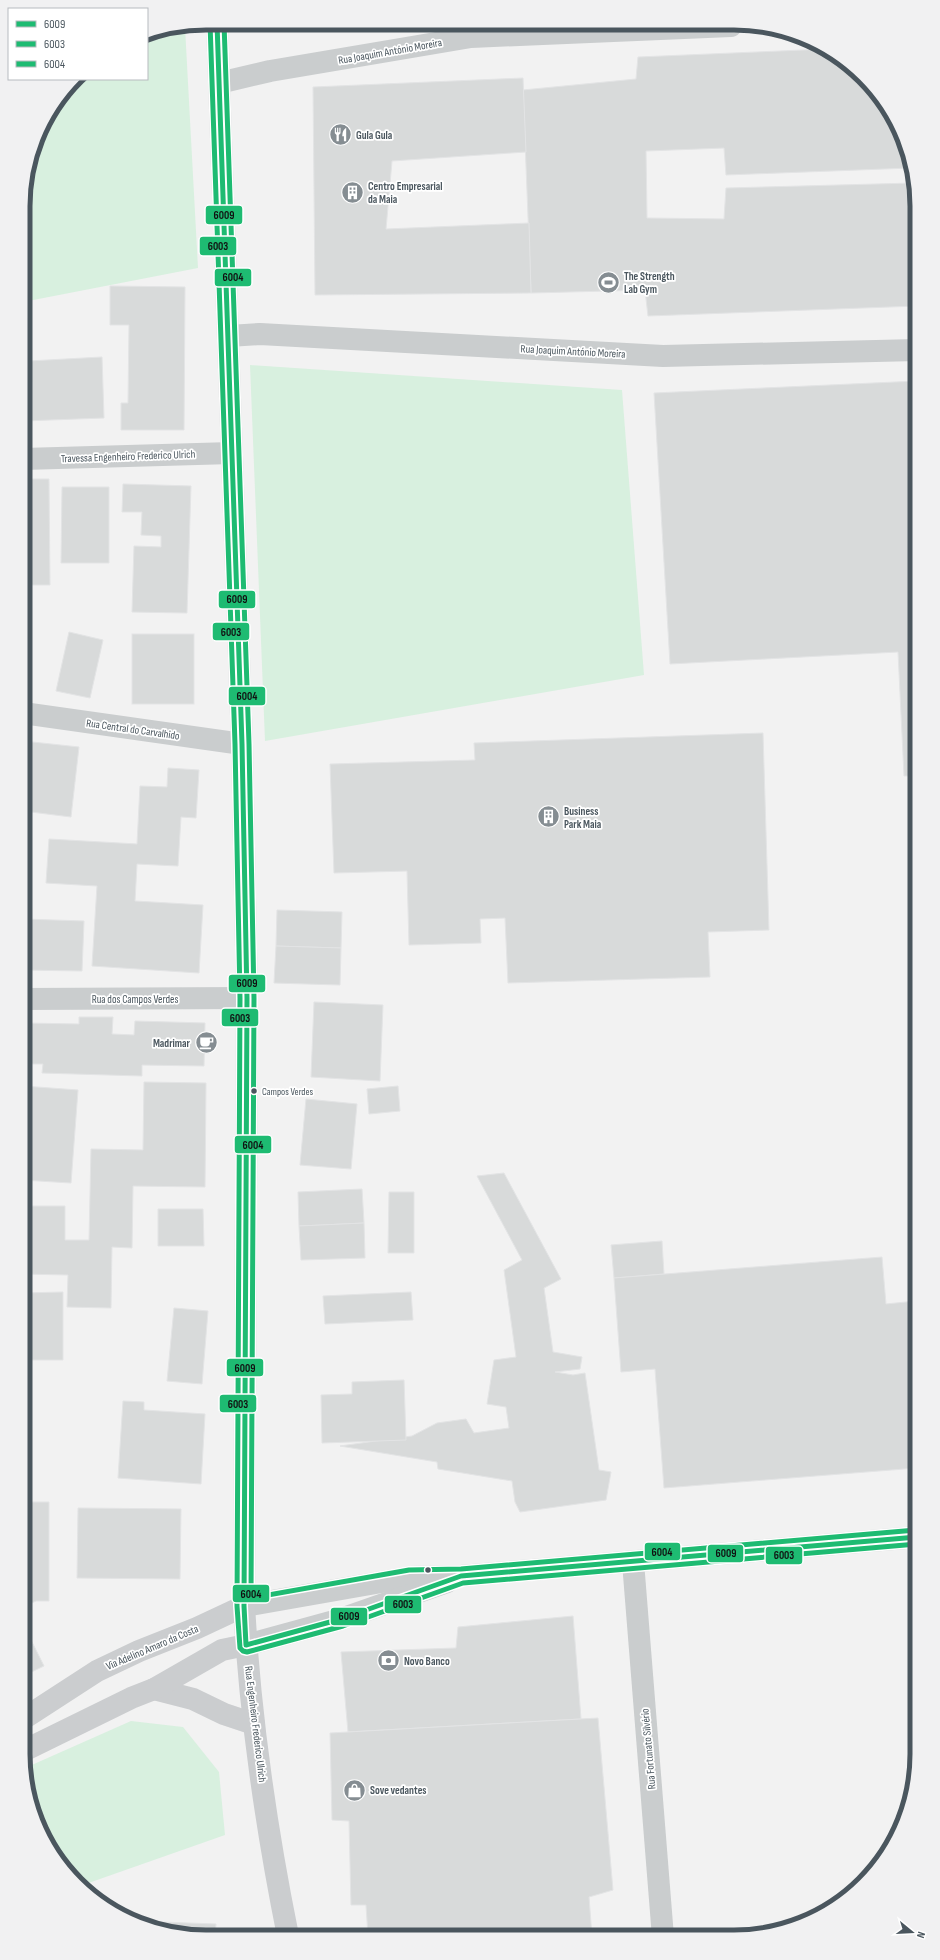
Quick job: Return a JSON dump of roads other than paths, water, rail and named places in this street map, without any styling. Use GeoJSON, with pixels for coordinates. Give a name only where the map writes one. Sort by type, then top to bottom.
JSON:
{"type":"FeatureCollection","features":[{"type":"Feature","properties":{"kind":"main road","name":"Rua Engenheiro Frederico Ulrich"},"geometry":{"type":"LineString","coordinates":[[217,30],[242,744],[247,998],[244,1606],[246,1645],[254,1724],[276,1877],[287,1930]]}},
{"type":"Feature","properties":{"kind":"main road","name":"Via Adelino Amaro da Costa"},"geometry":{"type":"LineString","coordinates":[[30,1714],[97,1671],[139,1651],[197,1628],[244,1606]]}},
{"type":"Feature","properties":{"kind":"main road"},"geometry":{"type":"LineString","coordinates":[[30,1748],[131,1698],[154,1689],[222,1650],[246,1645]]}},
{"type":"Feature","properties":{"kind":"main road"},"geometry":{"type":"LineString","coordinates":[[154,1689],[193,1699],[224,1714],[254,1724]]}},
{"type":"Feature","properties":{"kind":"street","name":"Rua Joaquim António Moreira"},"geometry":{"type":"LineString","coordinates":[[219,83],[270,71],[471,31],[523,30]]}},
{"type":"Feature","properties":{"kind":"street","name":"Rua Joaquim António Moreira"},"geometry":{"type":"LineString","coordinates":[[229,336],[260,334],[663,356],[910,350]]}},
{"type":"Feature","properties":{"kind":"street","name":"Travessa Engenheiro Frederico Ulrich"},"geometry":{"type":"LineString","coordinates":[[30,459],[232,453]]}},
{"type":"Feature","properties":{"kind":"street","name":"Rua Central do Carvalhido"},"geometry":{"type":"LineString","coordinates":[[30,715],[242,744]]}},
{"type":"Feature","properties":{"kind":"street","name":"Rua dos Campos Verdes"},"geometry":{"type":"LineString","coordinates":[[30,1000],[247,998]]}},
{"type":"Feature","properties":{"kind":"street"},"geometry":{"type":"LineString","coordinates":[[244,1606],[410,1577],[461,1576],[910,1538]]}},
{"type":"Feature","properties":{"kind":"street","name":"Rua Fortunato Silvério"},"geometry":{"type":"LineString","coordinates":[[633,1562],[662,1930]]}},
{"type":"Feature","properties":{"kind":"street"},"geometry":{"type":"LineString","coordinates":[[246,1645],[352,1616],[461,1576]]}},
{"type":"Feature","properties":{"kind":"place","name":"Gula Gula"},"geometry":{"type":"Point","coordinates":[340,135]}},
{"type":"Feature","properties":{"kind":"place","name":"Centro Empresarial da Maia"},"geometry":{"type":"Point","coordinates":[352,192]}},
{"type":"Feature","properties":{"kind":"place","name":"The Strength Lab Gym"},"geometry":{"type":"Point","coordinates":[608,282]}},
{"type":"Feature","properties":{"kind":"place","name":"Business Park Maia"},"geometry":{"type":"Point","coordinates":[549,817]}},
{"type":"Feature","properties":{"kind":"place","name":"Madrimar"},"geometry":{"type":"Point","coordinates":[206,1043]}},
{"type":"Feature","properties":{"kind":"place","name":"Campos Verdes"},"geometry":{"type":"Point","coordinates":[254,1091]}},
{"type":"Feature","properties":{"kind":"place","name":"Novo Banco"},"geometry":{"type":"Point","coordinates":[388,1661]}},
{"type":"Feature","properties":{"kind":"place","name":"Sove vedantes"},"geometry":{"type":"Point","coordinates":[354,1790]}}]}
